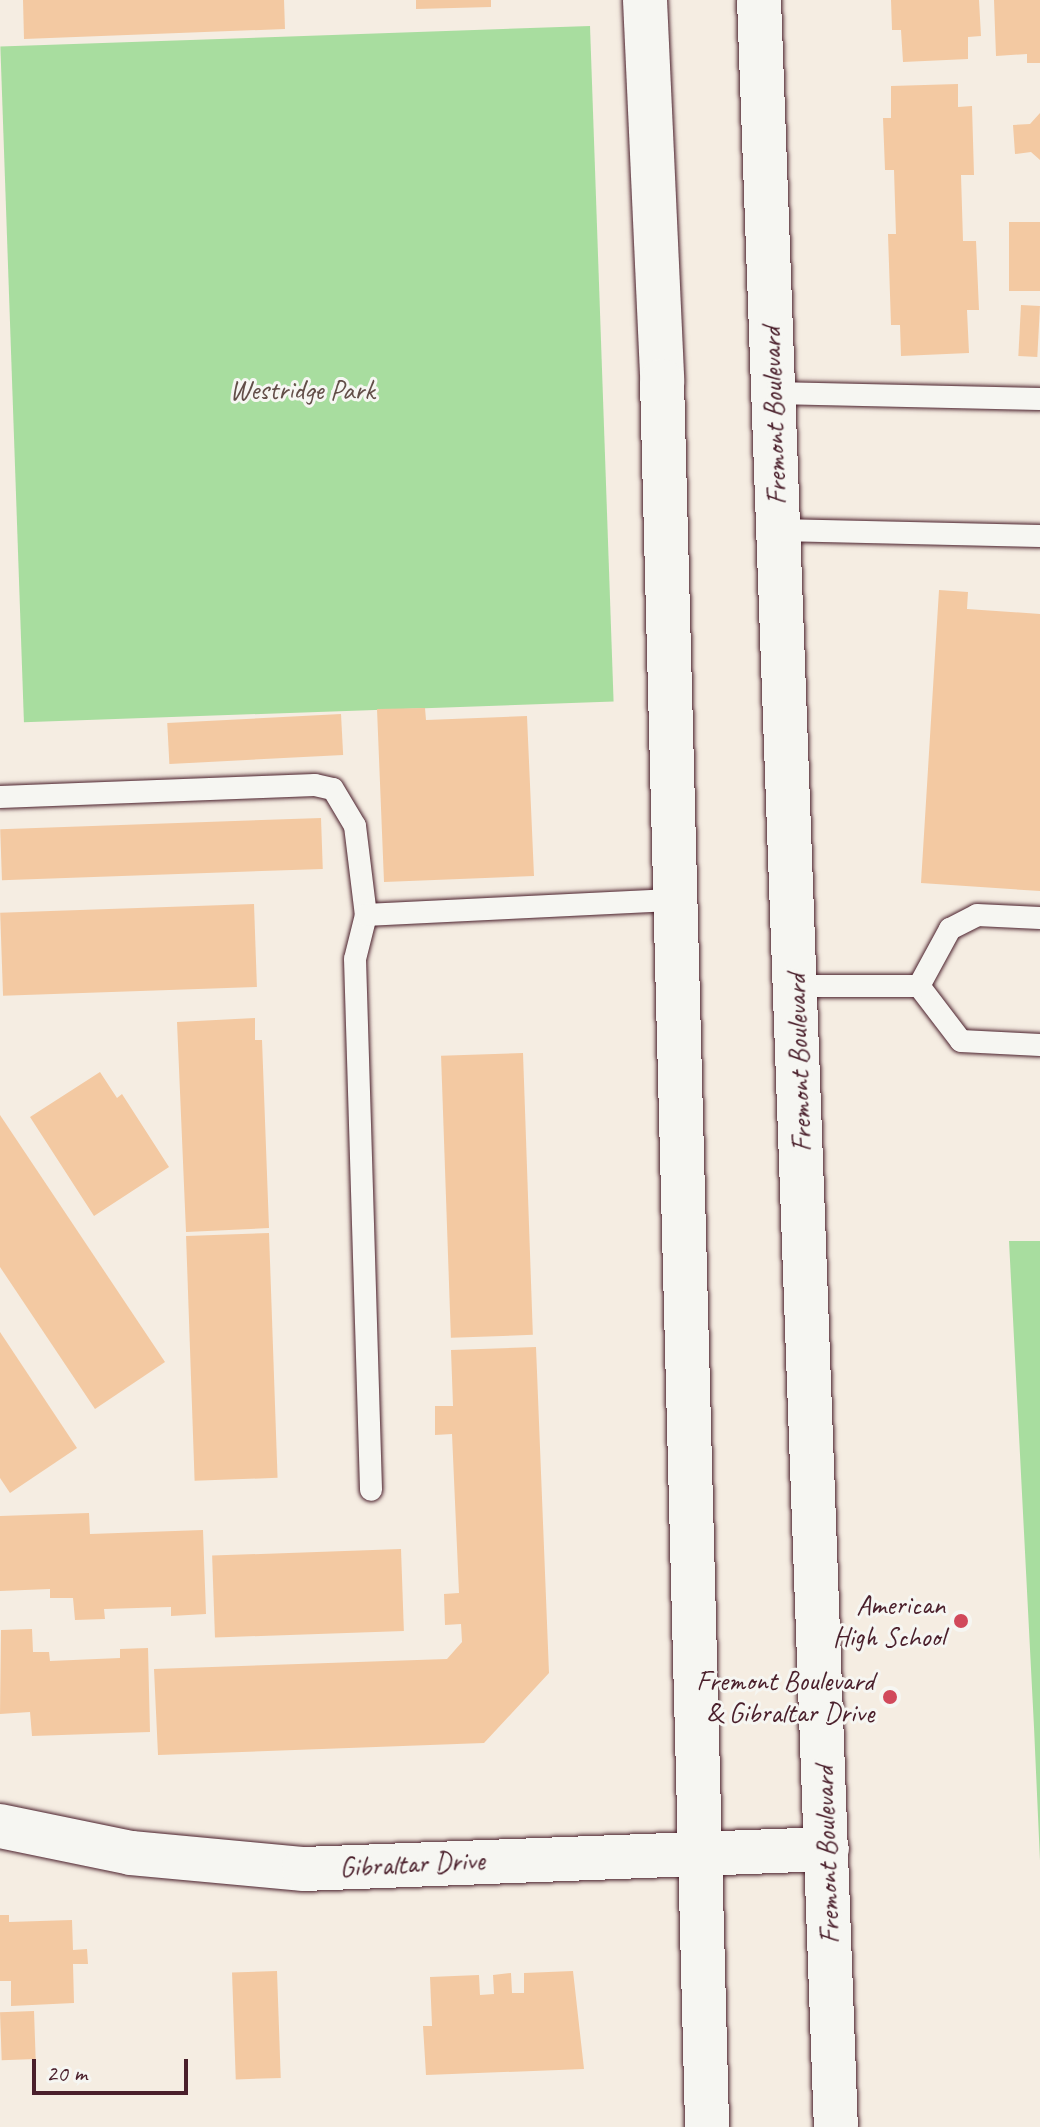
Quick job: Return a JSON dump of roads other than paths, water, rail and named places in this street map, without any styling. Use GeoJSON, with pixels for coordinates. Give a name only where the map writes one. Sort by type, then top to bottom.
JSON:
{"type":"FeatureCollection","features":[{"type":"Feature","properties":{"kind":"main road"},"geometry":{"type":"LineString","coordinates":[[645,0],[676,900],[707,2127]]}},
{"type":"Feature","properties":{"kind":"main road","name":"Fremont Boulevard"},"geometry":{"type":"LineString","coordinates":[[759,0],[836,2127]]}},
{"type":"Feature","properties":{"kind":"main road","name":"Gibraltar Drive"},"geometry":{"type":"LineString","coordinates":[[0,1826],[131,1853],[304,1869],[700,1850],[827,1849]]}},
{"type":"Feature","properties":{"kind":"lane"},"geometry":{"type":"LineString","coordinates":[[774,393],[1040,399]]}},
{"type":"Feature","properties":{"kind":"lane"},"geometry":{"type":"LineString","coordinates":[[779,530],[1040,536]]}},
{"type":"Feature","properties":{"kind":"lane"},"geometry":{"type":"LineString","coordinates":[[0,797],[315,785],[333,789],[355,826],[366,915],[355,959],[371,1490]]}},
{"type":"Feature","properties":{"kind":"lane"},"geometry":{"type":"LineString","coordinates":[[366,915],[676,900]]}},
{"type":"Feature","properties":{"kind":"lane"},"geometry":{"type":"LineString","coordinates":[[919,986],[950,929],[977,915],[1040,918]]}},
{"type":"Feature","properties":{"kind":"lane"},"geometry":{"type":"LineString","coordinates":[[796,986],[919,986]]}},
{"type":"Feature","properties":{"kind":"lane"},"geometry":{"type":"LineString","coordinates":[[919,986],[961,1041],[1040,1045]]}},
{"type":"Feature","properties":{"kind":"place","name":"American High School"},"geometry":{"type":"Point","coordinates":[961,1621]}},
{"type":"Feature","properties":{"kind":"place","name":"Fremont Boulevard & Gibraltar Drive"},"geometry":{"type":"Point","coordinates":[890,1697]}},
{"type":"Feature","properties":{"kind":"park label","name":"Westridge Park"},"geometry":{"type":"Point","coordinates":[302,390]}}]}
